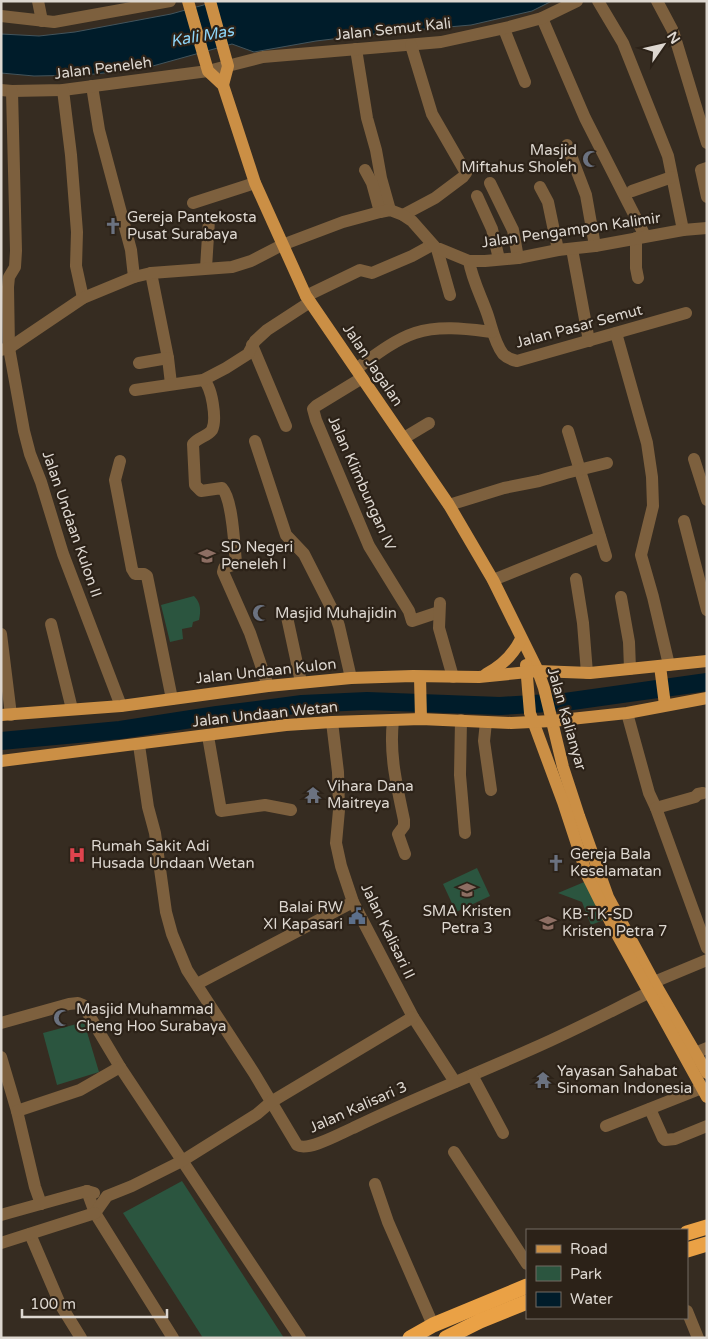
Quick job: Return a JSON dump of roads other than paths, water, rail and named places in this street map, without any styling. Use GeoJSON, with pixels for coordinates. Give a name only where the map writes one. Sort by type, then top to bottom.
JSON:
{"type":"FeatureCollection","features":[{"type":"Feature","properties":{"kind":"highway"},"geometry":{"type":"LineString","coordinates":[[688,1233],[707,1227]]}},
{"type":"Feature","properties":{"kind":"highway"},"geometry":{"type":"LineString","coordinates":[[688,1250],[707,1244]]}},
{"type":"Feature","properties":{"kind":"highway"},"geometry":{"type":"LineString","coordinates":[[410,1338],[433,1325],[526,1286]]}},
{"type":"Feature","properties":{"kind":"highway"},"geometry":{"type":"LineString","coordinates":[[454,1336],[480,1320],[526,1302]]}},
{"type":"Feature","properties":{"kind":"main road"},"geometry":{"type":"LineString","coordinates":[[210,1],[227,60],[223,85]]}},
{"type":"Feature","properties":{"kind":"main road"},"geometry":{"type":"LineString","coordinates":[[188,4],[208,71]]}},
{"type":"Feature","properties":{"kind":"main road","name":"Jalan Jagalan"},"geometry":{"type":"LineString","coordinates":[[208,71],[223,85],[255,184],[308,299],[449,505],[493,580],[524,645]]}},
{"type":"Feature","properties":{"kind":"main road"},"geometry":{"type":"LineString","coordinates":[[479,677],[503,664],[515,650],[524,645]]}},
{"type":"Feature","properties":{"kind":"main road","name":"Jalan Kalianyar"},"geometry":{"type":"LineString","coordinates":[[524,645],[538,671],[544,688],[563,767],[593,874]]}},
{"type":"Feature","properties":{"kind":"main road","name":"Jalan Kalianyar"},"geometry":{"type":"LineString","coordinates":[[524,645],[525,672],[531,717],[613,927],[652,987],[701,1051],[707,1073]]}},
{"type":"Feature","properties":{"kind":"main road","name":"Jalan Undaan Kulon"},"geometry":{"type":"LineString","coordinates":[[6,715],[121,706],[268,686],[351,678],[421,680],[538,671],[587,673],[630,669],[664,669],[707,661]]}},
{"type":"Feature","properties":{"kind":"main road"},"geometry":{"type":"LineString","coordinates":[[664,669],[664,700]]}},
{"type":"Feature","properties":{"kind":"main road"},"geometry":{"type":"LineString","coordinates":[[421,680],[421,714]]}},
{"type":"Feature","properties":{"kind":"main road","name":"Jalan Undaan Wetan"},"geometry":{"type":"LineString","coordinates":[[1,761],[286,725],[393,721],[421,714],[461,720],[511,723],[531,717],[627,712],[664,700],[707,698]]}},
{"type":"Feature","properties":{"kind":"main road","name":"Jalan Kalianyar"},"geometry":{"type":"LineString","coordinates":[[652,987],[704,1092]]}},
{"type":"Feature","properties":{"kind":"street"},"geometry":{"type":"LineString","coordinates":[[38,1],[42,21]]}},
{"type":"Feature","properties":{"kind":"street"},"geometry":{"type":"LineString","coordinates":[[1,16],[54,22],[74,20],[123,6],[170,1]]}},
{"type":"Feature","properties":{"kind":"street","name":"Jalan Semut Kali"},"geometry":{"type":"LineString","coordinates":[[208,71],[227,60],[441,42],[542,18],[577,1]]}},
{"type":"Feature","properties":{"kind":"street"},"geometry":{"type":"LineString","coordinates":[[598,1],[623,42],[668,156],[683,230]]}},
{"type":"Feature","properties":{"kind":"street"},"geometry":{"type":"LineString","coordinates":[[657,1],[673,31],[707,143]]}},
{"type":"Feature","properties":{"kind":"street"},"geometry":{"type":"LineString","coordinates":[[542,18],[640,237],[636,268],[638,278]]}},
{"type":"Feature","properties":{"kind":"street"},"geometry":{"type":"LineString","coordinates":[[504,28],[525,82]]}},
{"type":"Feature","properties":{"kind":"street"},"geometry":{"type":"LineString","coordinates":[[403,215],[435,198],[463,177],[466,170],[432,114],[411,45]]}},
{"type":"Feature","properties":{"kind":"street"},"geometry":{"type":"LineString","coordinates":[[356,49],[366,118],[376,150],[385,211]]}},
{"type":"Feature","properties":{"kind":"street","name":"Jalan Peneleh"},"geometry":{"type":"LineString","coordinates":[[6,90],[63,90],[208,71]]}},
{"type":"Feature","properties":{"kind":"street"},"geometry":{"type":"LineString","coordinates":[[92,86],[99,130],[131,250],[134,277]]}},
{"type":"Feature","properties":{"kind":"street","name":"Jalan Undaan Kulon II"},"geometry":{"type":"LineString","coordinates":[[6,90],[16,251],[14,267],[9,277],[5,349],[30,454],[41,482],[63,554],[121,706]]}},
{"type":"Feature","properties":{"kind":"street"},"geometry":{"type":"LineString","coordinates":[[63,90],[71,155],[77,232],[76,266],[83,298]]}},
{"type":"Feature","properties":{"kind":"street"},"geometry":{"type":"LineString","coordinates":[[567,144],[586,195],[595,246]]}},
{"type":"Feature","properties":{"kind":"street"},"geometry":{"type":"LineString","coordinates":[[707,168],[701,170],[707,197]]}},
{"type":"Feature","properties":{"kind":"street"},"geometry":{"type":"LineString","coordinates":[[365,170],[385,211]]}},
{"type":"Feature","properties":{"kind":"street"},"geometry":{"type":"LineString","coordinates":[[632,191],[672,177]]}},
{"type":"Feature","properties":{"kind":"street"},"geometry":{"type":"LineString","coordinates":[[490,183],[513,230],[518,258]]}},
{"type":"Feature","properties":{"kind":"street"},"geometry":{"type":"LineString","coordinates":[[193,203],[255,184]]}},
{"type":"Feature","properties":{"kind":"street"},"geometry":{"type":"LineString","coordinates":[[540,187],[548,202],[558,250]]}},
{"type":"Feature","properties":{"kind":"street"},"geometry":{"type":"LineString","coordinates":[[477,196],[492,228],[498,259]]}},
{"type":"Feature","properties":{"kind":"street"},"geometry":{"type":"LineString","coordinates":[[5,349],[83,298],[134,277],[151,273],[232,267],[251,261],[282,245],[343,222],[385,211]]}},
{"type":"Feature","properties":{"kind":"street","name":"Jalan Pengampon Kalimir"},"geometry":{"type":"LineString","coordinates":[[385,211],[403,215],[412,221],[435,247],[469,261],[518,258],[683,230],[706,228]]}},
{"type":"Feature","properties":{"kind":"street"},"geometry":{"type":"LineString","coordinates":[[206,268],[209,220]]}},
{"type":"Feature","properties":{"kind":"street"},"geometry":{"type":"LineString","coordinates":[[706,228],[707,232]]}},
{"type":"Feature","properties":{"kind":"street"},"geometry":{"type":"LineString","coordinates":[[135,390],[203,380],[248,354],[252,345],[267,330],[308,299],[360,270],[365,270],[369,273],[435,247],[450,295]]}},
{"type":"Feature","properties":{"kind":"street"},"geometry":{"type":"LineString","coordinates":[[572,248],[589,341]]}},
{"type":"Feature","properties":{"kind":"street"},"geometry":{"type":"LineString","coordinates":[[469,261],[470,269],[488,315],[492,332]]}},
{"type":"Feature","properties":{"kind":"street"},"geometry":{"type":"LineString","coordinates":[[151,273],[168,358],[171,384]]}},
{"type":"Feature","properties":{"kind":"street","name":"Jalan Pasar Semut"},"geometry":{"type":"LineString","coordinates":[[359,373],[390,345],[414,333],[436,328],[492,332],[504,354],[510,359],[517,361],[686,314]]}},
{"type":"Feature","properties":{"kind":"street"},"geometry":{"type":"LineString","coordinates":[[616,333],[649,451],[653,506],[650,526],[641,555],[653,597],[664,669]]}},
{"type":"Feature","properties":{"kind":"street"},"geometry":{"type":"LineString","coordinates":[[252,345],[286,426]]}},
{"type":"Feature","properties":{"kind":"street"},"geometry":{"type":"LineString","coordinates":[[140,363],[168,358]]}},
{"type":"Feature","properties":{"kind":"street","name":"Jalan Klimbungan IV"},"geometry":{"type":"LineString","coordinates":[[359,373],[316,406],[313,409],[314,414],[369,546],[409,612],[412,621],[440,608],[439,628],[453,677]]}},
{"type":"Feature","properties":{"kind":"street"},"geometry":{"type":"LineString","coordinates":[[203,380],[209,386],[214,414],[211,430],[193,444],[195,486],[201,491],[222,488],[225,492],[233,526],[236,563],[224,568],[223,572],[250,633],[268,686]]}},
{"type":"Feature","properties":{"kind":"street"},"geometry":{"type":"LineString","coordinates":[[404,438],[429,423]]}},
{"type":"Feature","properties":{"kind":"street"},"geometry":{"type":"LineString","coordinates":[[568,432],[606,556]]}},
{"type":"Feature","properties":{"kind":"street"},"geometry":{"type":"LineString","coordinates":[[255,441],[288,539],[304,554],[336,616],[340,626],[351,678]]}},
{"type":"Feature","properties":{"kind":"street"},"geometry":{"type":"LineString","coordinates":[[694,459],[707,500]]}},
{"type":"Feature","properties":{"kind":"street"},"geometry":{"type":"LineString","coordinates":[[120,461],[115,480],[132,569],[135,574],[147,576],[172,699]]}},
{"type":"Feature","properties":{"kind":"street"},"geometry":{"type":"LineString","coordinates":[[449,505],[482,494],[539,482],[607,463]]}},
{"type":"Feature","properties":{"kind":"street"},"geometry":{"type":"LineString","coordinates":[[684,522],[707,610]]}},
{"type":"Feature","properties":{"kind":"street"},"geometry":{"type":"LineString","coordinates":[[493,580],[600,538]]}},
{"type":"Feature","properties":{"kind":"street"},"geometry":{"type":"LineString","coordinates":[[576,579],[584,631],[587,673]]}},
{"type":"Feature","properties":{"kind":"street"},"geometry":{"type":"LineString","coordinates":[[621,597],[629,642],[630,669]]}},
{"type":"Feature","properties":{"kind":"street"},"geometry":{"type":"LineString","coordinates":[[287,618],[301,682]]}},
{"type":"Feature","properties":{"kind":"street"},"geometry":{"type":"LineString","coordinates":[[51,624],[72,710]]}},
{"type":"Feature","properties":{"kind":"street","name":"Jalan Undaan Kulon"},"geometry":{"type":"LineString","coordinates":[[1,634],[6,715]]}},
{"type":"Feature","properties":{"kind":"street"},"geometry":{"type":"LineString","coordinates":[[627,712],[649,793],[701,914],[707,948]]}},
{"type":"Feature","properties":{"kind":"street"},"geometry":{"type":"LineString","coordinates":[[461,720],[460,775],[464,833]]}},
{"type":"Feature","properties":{"kind":"street"},"geometry":{"type":"LineString","coordinates":[[393,721],[391,739],[392,759],[404,820],[404,826],[398,834],[405,854]]}},
{"type":"Feature","properties":{"kind":"street","name":"Jalan Kalisari II"},"geometry":{"type":"LineString","coordinates":[[332,722],[338,772],[339,810],[336,843],[341,866],[353,902],[413,1017],[455,1082]]}},
{"type":"Feature","properties":{"kind":"street"},"geometry":{"type":"LineString","coordinates":[[486,722],[484,741],[491,790]]}},
{"type":"Feature","properties":{"kind":"street"},"geometry":{"type":"LineString","coordinates":[[208,736],[221,811],[265,805],[291,810]]}},
{"type":"Feature","properties":{"kind":"street","name":"Jalan Kalisari 3"},"geometry":{"type":"LineString","coordinates":[[139,745],[145,789],[155,833],[162,888],[170,926],[181,958],[297,1145],[306,1147],[328,1140],[394,1108],[535,1048],[707,960]]}},
{"type":"Feature","properties":{"kind":"street"},"geometry":{"type":"LineString","coordinates":[[656,808],[703,793]]}},
{"type":"Feature","properties":{"kind":"street"},"geometry":{"type":"LineString","coordinates":[[197,984],[353,902]]}},
{"type":"Feature","properties":{"kind":"street"},"geometry":{"type":"LineString","coordinates":[[379,966],[391,992],[398,988]]}},
{"type":"Feature","properties":{"kind":"street"},"geometry":{"type":"LineString","coordinates":[[1,1023],[69,1004],[78,1003],[86,1009],[120,1067],[300,1338]]}},
{"type":"Feature","properties":{"kind":"street"},"geometry":{"type":"LineString","coordinates":[[1,1243],[94,1213],[107,1196],[132,1186],[182,1161],[257,1114],[271,1102],[413,1017]]}},
{"type":"Feature","properties":{"kind":"street"},"geometry":{"type":"LineString","coordinates":[[1,1057],[17,1111],[34,1187],[41,1204]]}},
{"type":"Feature","properties":{"kind":"street"},"geometry":{"type":"LineString","coordinates":[[17,1111],[80,1090],[120,1067]]}},
{"type":"Feature","properties":{"kind":"street"},"geometry":{"type":"LineString","coordinates":[[472,1075],[503,1133]]}},
{"type":"Feature","properties":{"kind":"street"},"geometry":{"type":"LineString","coordinates":[[606,1126],[650,1109],[704,1092]]}},
{"type":"Feature","properties":{"kind":"street"},"geometry":{"type":"LineString","coordinates":[[650,1109],[665,1140],[675,1139],[707,1126]]}},
{"type":"Feature","properties":{"kind":"street"},"geometry":{"type":"LineString","coordinates":[[454,1152],[526,1262]]}},
{"type":"Feature","properties":{"kind":"street"},"geometry":{"type":"LineString","coordinates":[[375,1184],[388,1222],[433,1325]]}},
{"type":"Feature","properties":{"kind":"street"},"geometry":{"type":"LineString","coordinates":[[1,1215],[87,1191],[107,1196]]}},
{"type":"Feature","properties":{"kind":"street"},"geometry":{"type":"LineString","coordinates":[[87,1191],[94,1213],[173,1338]]}},
{"type":"Feature","properties":{"kind":"street"},"geometry":{"type":"LineString","coordinates":[[30,1234],[60,1304],[81,1338]]}},
{"type":"Feature","properties":{"kind":"street"},"geometry":{"type":"LineString","coordinates":[[688,1313],[698,1338]]}},
{"type":"Feature","properties":{"kind":"water","name":"Kali Mas"},"geometry":{"type":"Polygon","coordinates":[[[218,1],[552,1],[532,11],[471,25],[316,41],[254,52],[232,44],[142,69],[85,75],[34,76],[1,73],[1,34],[39,36],[75,32],[171,14],[218,1]]]}},
{"type":"Feature","properties":{"kind":"waterway"},"geometry":{"type":"LineString","coordinates":[[1,741],[120,730],[302,704],[367,701],[500,706],[565,702],[707,682]]}},
{"type":"Feature","properties":{"kind":"place","name":"Masjid Miftahus Sholeh"},"geometry":{"type":"Point","coordinates":[591,159]}},
{"type":"Feature","properties":{"kind":"place","name":"Gereja Pantekosta Pusat Surabaya"},"geometry":{"type":"Point","coordinates":[113,226]}},
{"type":"Feature","properties":{"kind":"place","name":"SD Negeri Peneleh I"},"geometry":{"type":"Point","coordinates":[207,556]}},
{"type":"Feature","properties":{"kind":"place","name":"Masjid Muhajidin"},"geometry":{"type":"Point","coordinates":[261,613]}},
{"type":"Feature","properties":{"kind":"place","name":"Vihara Dana Maitreya"},"geometry":{"type":"Point","coordinates":[313,795]}},
{"type":"Feature","properties":{"kind":"place","name":"Rumah Sakit Adi Husada Undaan Wetan"},"geometry":{"type":"Point","coordinates":[77,855]}},
{"type":"Feature","properties":{"kind":"place","name":"Gereja Bala Keselamatan"},"geometry":{"type":"Point","coordinates":[556,863]}},
{"type":"Feature","properties":{"kind":"place","name":"SMA Kristen Petra 3"},"geometry":{"type":"Point","coordinates":[467,890]}},
{"type":"Feature","properties":{"kind":"place","name":"Balai RW XI Kapasari"},"geometry":{"type":"Point","coordinates":[357,916]}},
{"type":"Feature","properties":{"kind":"place","name":"KB-TK-SD Kristen Petra 7"},"geometry":{"type":"Point","coordinates":[548,923]}},
{"type":"Feature","properties":{"kind":"place","name":"Masjid Muhammad Cheng Hoo Surabaya"},"geometry":{"type":"Point","coordinates":[62,1018]}},
{"type":"Feature","properties":{"kind":"place","name":"Yayasan Sahabat Sinoman Indonesia"},"geometry":{"type":"Point","coordinates":[543,1080]}}]}
